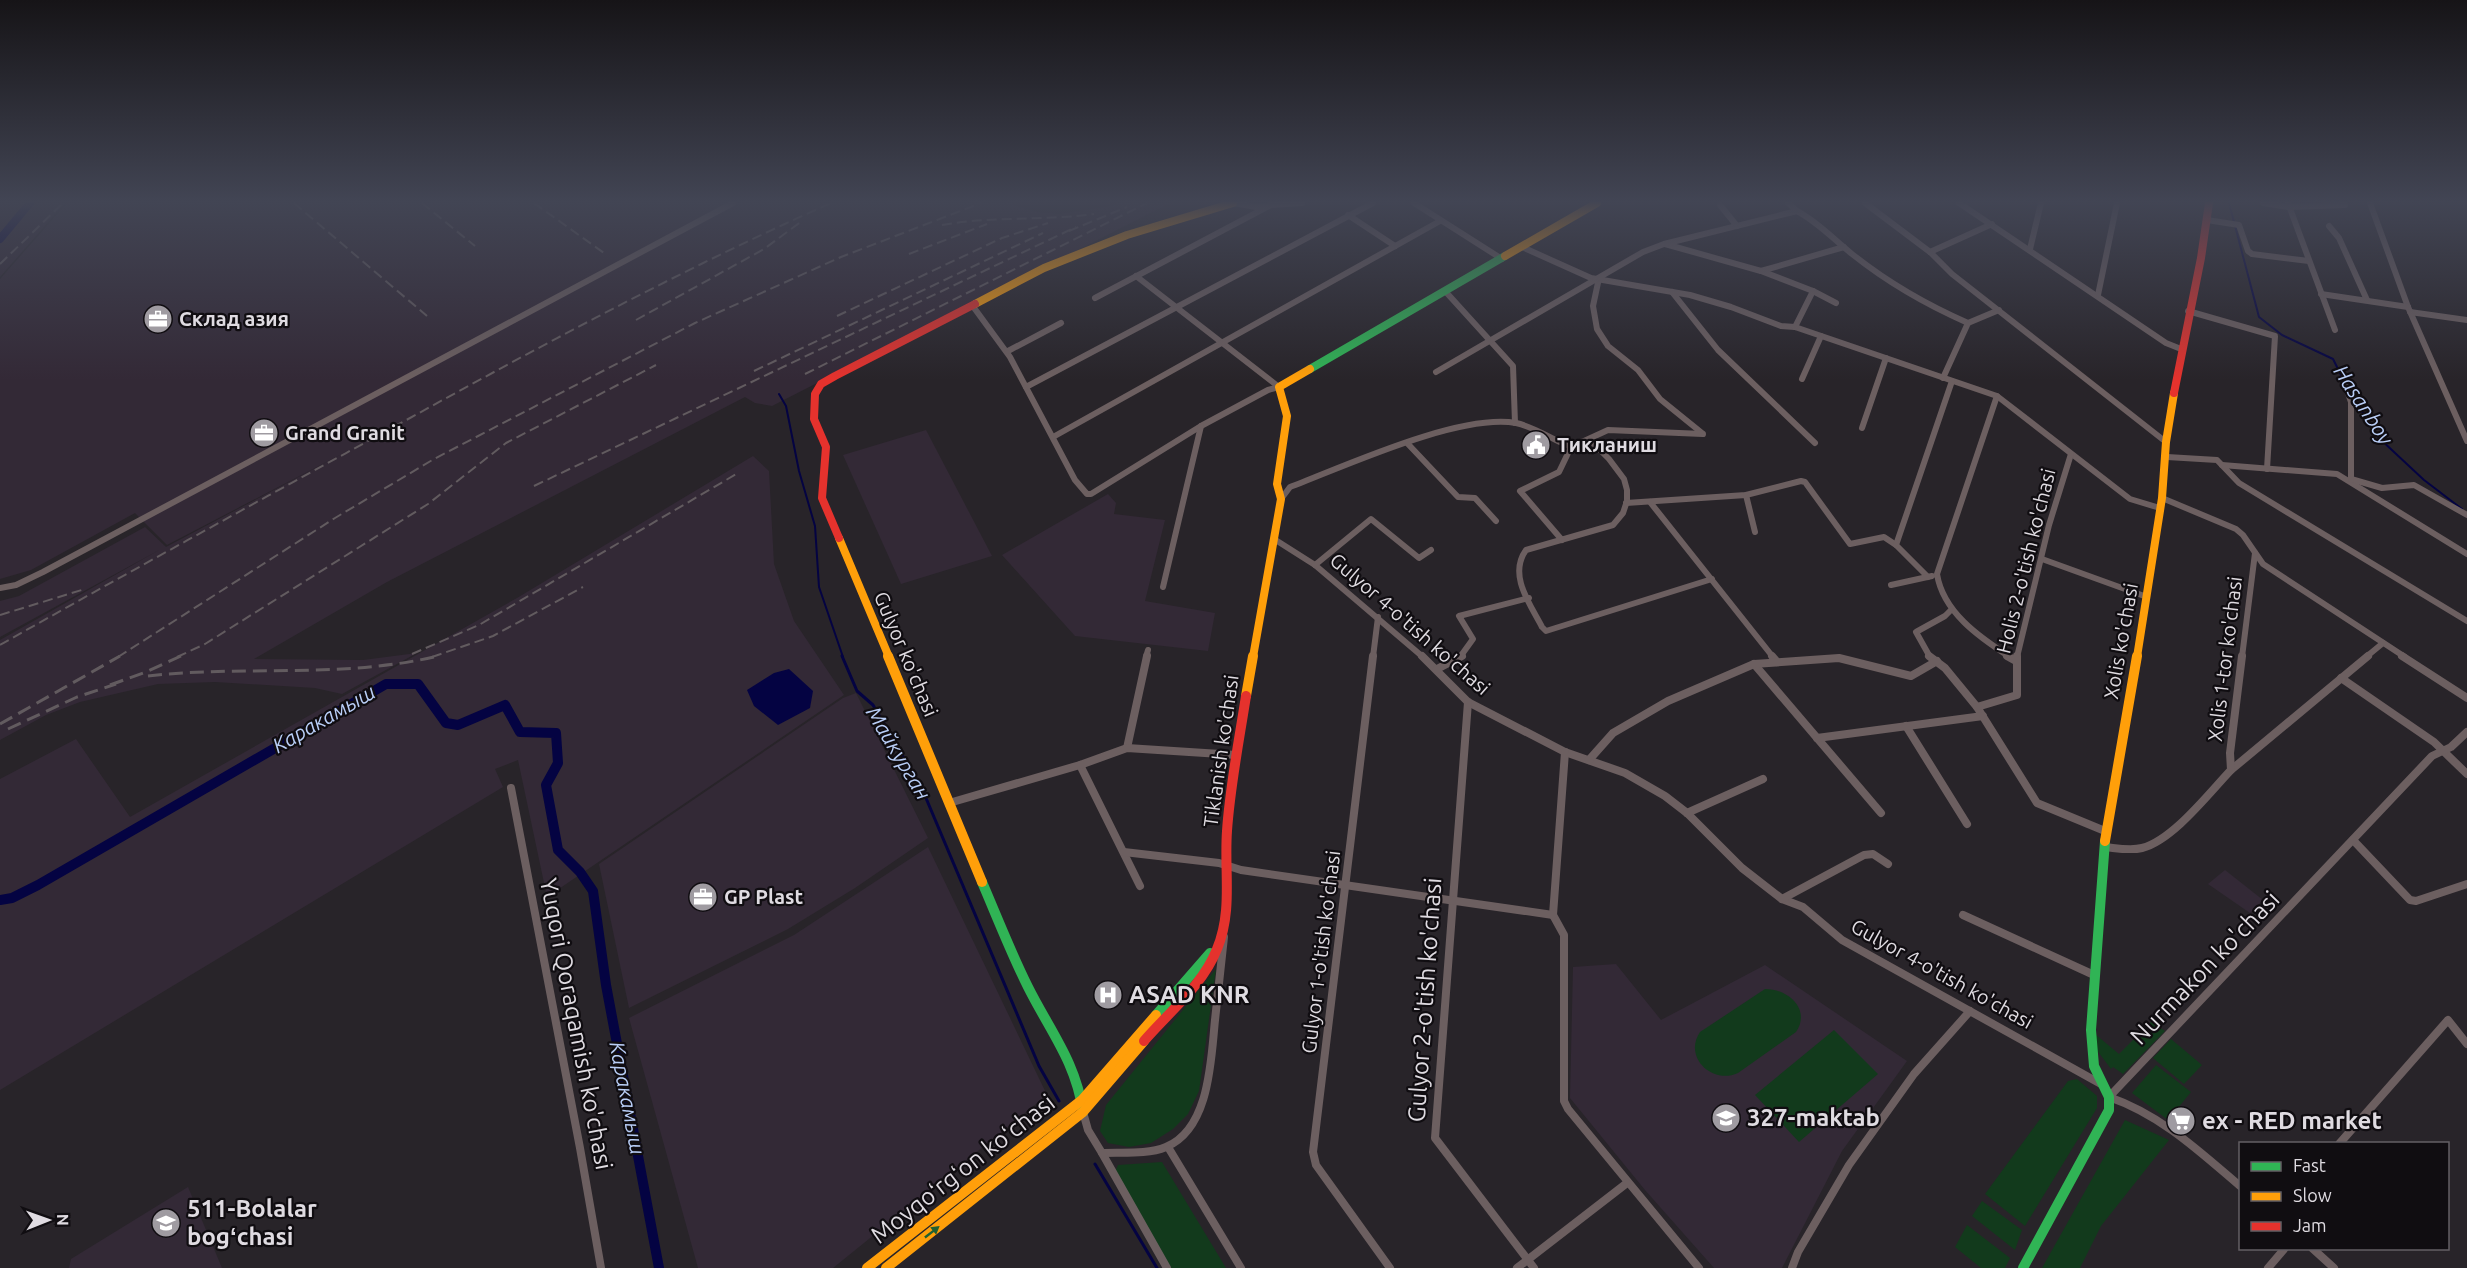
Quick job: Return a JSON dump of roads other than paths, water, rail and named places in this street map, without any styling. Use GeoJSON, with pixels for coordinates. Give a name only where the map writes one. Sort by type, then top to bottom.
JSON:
{"type":"FeatureCollection","features":[{"type":"Feature","properties":{"kind":"street"},"geometry":{"type":"LineString","coordinates":[[0,588],[16,585],[43,572],[622,262]]}},
{"type":"Feature","properties":{"kind":"street","name":"Gulyor ko'chasi"},"geometry":{"type":"LineString","coordinates":[[1059,262],[821,384],[815,394],[814,419],[826,447],[822,498],[1029,990],[1074,1067],[1081,1088],[1083,1112],[1088,1130],[1167,1268]]}},
{"type":"Feature","properties":{"kind":"street"},"geometry":{"type":"LineString","coordinates":[[1095,297],[1162,262]]}},
{"type":"Feature","properties":{"kind":"street"},"geometry":{"type":"LineString","coordinates":[[1026,387],[1258,262]]}},
{"type":"Feature","properties":{"kind":"street"},"geometry":{"type":"LineString","coordinates":[[1053,437],[1366,262]]}},
{"type":"Feature","properties":{"kind":"street"},"geometry":{"type":"LineString","coordinates":[[972,305],[1008,351],[1053,437],[1087,494],[1091,494],[1201,426],[1268,390],[1279,387],[1496,262]]}},
{"type":"Feature","properties":{"kind":"street"},"geometry":{"type":"LineString","coordinates":[[1556,262],[1591,278],[1672,292],[1731,307],[1781,326],[1795,327],[1997,396],[2130,499],[2161,503],[2236,529],[2243,535],[2263,564],[2467,698]]}},
{"type":"Feature","properties":{"kind":"street"},"geometry":{"type":"LineString","coordinates":[[1437,372],[1626,262]]}},
{"type":"Feature","properties":{"kind":"street"},"geometry":{"type":"LineString","coordinates":[[1727,262],[1813,291],[1836,303]]}},
{"type":"Feature","properties":{"kind":"street"},"geometry":{"type":"LineString","coordinates":[[1761,272],[1794,262]]}},
{"type":"Feature","properties":{"kind":"street"},"geometry":{"type":"LineString","coordinates":[[1865,262],[1913,297],[1968,323]]}},
{"type":"Feature","properties":{"kind":"street"},"geometry":{"type":"LineString","coordinates":[[1940,262],[1952,274],[2166,442]]}},
{"type":"Feature","properties":{"kind":"street"},"geometry":{"type":"LineString","coordinates":[[2049,262],[2166,343],[2181,349]]}},
{"type":"Feature","properties":{"kind":"street"},"geometry":{"type":"LineString","coordinates":[[2098,295],[2105,262]]}},
{"type":"Feature","properties":{"kind":"street","name":"Xolis ko'chasi"},"geometry":{"type":"LineString","coordinates":[[2109,1096],[2094,1066],[2092,1050],[2094,975],[2105,831],[2147,597],[2161,503],[2166,442],[2181,349],[2200,262]]}},
{"type":"Feature","properties":{"kind":"street"},"geometry":{"type":"LineString","coordinates":[[2309,262],[2335,330]]}},
{"type":"Feature","properties":{"kind":"street"},"geometry":{"type":"LineString","coordinates":[[2350,262],[2367,300]]}},
{"type":"Feature","properties":{"kind":"street"},"geometry":{"type":"LineString","coordinates":[[2392,262],[2409,309],[2467,441]]}},
{"type":"Feature","properties":{"kind":"street"},"geometry":{"type":"LineString","coordinates":[[1136,276],[1279,387]]}},
{"type":"Feature","properties":{"kind":"street"},"geometry":{"type":"LineString","coordinates":[[1562,540],[1520,491],[1558,472],[1571,447],[1608,430],[1703,434],[1660,399],[1638,370],[1608,346],[1597,329],[1593,306],[1599,278]]}},
{"type":"Feature","properties":{"kind":"street"},"geometry":{"type":"LineString","coordinates":[[1446,291],[1513,366],[1515,423]]}},
{"type":"Feature","properties":{"kind":"street"},"geometry":{"type":"LineString","coordinates":[[1795,327],[1813,291]]}},
{"type":"Feature","properties":{"kind":"street"},"geometry":{"type":"LineString","coordinates":[[1672,292],[1718,350],[1815,443]]}},
{"type":"Feature","properties":{"kind":"street"},"geometry":{"type":"LineString","coordinates":[[2321,294],[2367,300],[2467,320]]}},
{"type":"Feature","properties":{"kind":"street"},"geometry":{"type":"LineString","coordinates":[[1943,378],[1968,323],[1999,310]]}},
{"type":"Feature","properties":{"kind":"street"},"geometry":{"type":"LineString","coordinates":[[2188,312],[2275,336],[2267,469]]}},
{"type":"Feature","properties":{"kind":"street"},"geometry":{"type":"LineString","coordinates":[[1008,351],[1061,323]]}},
{"type":"Feature","properties":{"kind":"street"},"geometry":{"type":"LineString","coordinates":[[1802,379],[1821,336]]}},
{"type":"Feature","properties":{"kind":"street"},"geometry":{"type":"LineString","coordinates":[[1862,428],[1886,358]]}},
{"type":"Feature","properties":{"kind":"street"},"geometry":{"type":"LineString","coordinates":[[1896,544],[1952,381]]}},
{"type":"Feature","properties":{"kind":"street"},"geometry":{"type":"LineString","coordinates":[[2344,382],[2351,402],[2351,481]]}},
{"type":"Feature","properties":{"kind":"street","name":"Tiklanish ko'chasi"},"geometry":{"type":"LineString","coordinates":[[1167,1147],[1191,1124],[1205,1096],[1209,1077],[1229,897],[1227,834],[1236,755],[1281,499],[1277,484],[1287,416],[1279,387]]}},
{"type":"Feature","properties":{"kind":"street"},"geometry":{"type":"LineString","coordinates":[[1997,396],[1937,574],[1937,584],[1951,610],[1964,619],[1986,642],[2016,661]]}},
{"type":"Feature","properties":{"kind":"street"},"geometry":{"type":"LineString","coordinates":[[1281,499],[1290,487],[1408,444],[1479,424],[1515,423],[1571,447]]}},
{"type":"Feature","properties":{"kind":"street"},"geometry":{"type":"LineString","coordinates":[[1163,587],[1201,426]]}},
{"type":"Feature","properties":{"kind":"street"},"geometry":{"type":"LineString","coordinates":[[1590,440],[1620,469],[1627,488],[1626,503],[1622,516],[1613,525],[1526,550],[1521,555],[1517,574],[1542,627],[1546,631],[1712,579]]}},
{"type":"Feature","properties":{"kind":"street"},"geometry":{"type":"LineString","coordinates":[[1408,444],[1458,497],[1475,498],[1496,521]]}},
{"type":"Feature","properties":{"kind":"street","name":"Holis 2-o'tish ko'chasi"},"geometry":{"type":"LineString","coordinates":[[1977,707],[2017,695],[2016,661],[2049,525],[2071,454]]}},
{"type":"Feature","properties":{"kind":"street"},"geometry":{"type":"LineString","coordinates":[[2166,457],[2217,460],[2239,483],[2467,621]]}},
{"type":"Feature","properties":{"kind":"street"},"geometry":{"type":"LineString","coordinates":[[2222,465],[2337,474],[2467,554]]}},
{"type":"Feature","properties":{"kind":"street"},"geometry":{"type":"LineString","coordinates":[[1626,503],[1746,495],[1801,481],[1805,482],[1850,544],[1884,537],[1896,544],[1928,577]]}},
{"type":"Feature","properties":{"kind":"street"},"geometry":{"type":"LineString","coordinates":[[2351,481],[2382,488],[2415,485],[2467,515]]}},
{"type":"Feature","properties":{"kind":"street"},"geometry":{"type":"LineString","coordinates":[[1746,495],[1755,532]]}},
{"type":"Feature","properties":{"kind":"street"},"geometry":{"type":"LineString","coordinates":[[1650,501],[1777,662]]}},
{"type":"Feature","properties":{"kind":"street"},"geometry":{"type":"LineString","coordinates":[[1315,566],[1371,519],[1419,558],[1431,550]]}},
{"type":"Feature","properties":{"kind":"street","name":"Gulyor 4-o'tish ko'chasi"},"geometry":{"type":"LineString","coordinates":[[1274,539],[1315,566],[1378,617],[1437,669],[1468,702],[1565,752],[1625,773],[1665,796],[1688,813],[1742,868],[1782,899],[1803,907],[1842,940],[2103,1085]]}},
{"type":"Feature","properties":{"kind":"street","name":"Xolis 1-tor ko'chasi"},"geometry":{"type":"LineString","coordinates":[[2231,770],[2230,753],[2255,553]]}},
{"type":"Feature","properties":{"kind":"street"},"geometry":{"type":"LineString","coordinates":[[2042,559],[2147,597]]}},
{"type":"Feature","properties":{"kind":"street"},"geometry":{"type":"LineString","coordinates":[[1891,585],[1937,574]]}},
{"type":"Feature","properties":{"kind":"street"},"geometry":{"type":"LineString","coordinates":[[1437,669],[1462,656],[1473,639],[1460,616],[1529,598]]}},
{"type":"Feature","properties":{"kind":"street"},"geometry":{"type":"LineString","coordinates":[[1951,610],[1945,616],[1916,632],[1929,656],[1937,661],[1977,707],[2037,803],[2105,831]]}},
{"type":"Feature","properties":{"kind":"street","name":"Gulyor 1-o'tish ko'chasi"},"geometry":{"type":"LineString","coordinates":[[1378,617],[1314,1161],[1390,1268]]}},
{"type":"Feature","properties":{"kind":"street","name":"Xolis 1-tor ko'chasi"},"geometry":{"type":"LineString","coordinates":[[2104,847],[2127,850],[2147,846],[2176,825],[2231,770],[2383,643]]}},
{"type":"Feature","properties":{"kind":"street"},"geometry":{"type":"LineString","coordinates":[[1126,748],[1148,650]]}},
{"type":"Feature","properties":{"kind":"street"},"geometry":{"type":"LineString","coordinates":[[1588,760],[1613,732],[1668,701],[1754,664],[1839,658],[1911,676],[1937,661]]}},
{"type":"Feature","properties":{"kind":"street"},"geometry":{"type":"LineString","coordinates":[[1754,664],[1881,813]]}},
{"type":"Feature","properties":{"kind":"street"},"geometry":{"type":"LineString","coordinates":[[2341,678],[2442,749],[2467,774]]}},
{"type":"Feature","properties":{"kind":"street","name":"Gulyor 2-o'tish ko'chasi"},"geometry":{"type":"LineString","coordinates":[[1468,702],[1435,1138],[1534,1268]]}},
{"type":"Feature","properties":{"kind":"street"},"geometry":{"type":"LineString","coordinates":[[1817,738],[1983,716]]}},
{"type":"Feature","properties":{"kind":"street"},"geometry":{"type":"LineString","coordinates":[[1906,726],[1967,824]]}},
{"type":"Feature","properties":{"kind":"street","name":"Nurmakon ko'chasi"},"geometry":{"type":"LineString","coordinates":[[2109,1096],[2432,756],[2442,749],[2451,747],[2467,732]]}},
{"type":"Feature","properties":{"kind":"street"},"geometry":{"type":"LineString","coordinates":[[949,803],[1080,765],[1126,748],[1236,755]]}},
{"type":"Feature","properties":{"kind":"street"},"geometry":{"type":"LineString","coordinates":[[1565,752],[1553,915],[1564,935],[1564,1101],[1627,1183],[1700,1268]]}},
{"type":"Feature","properties":{"kind":"street"},"geometry":{"type":"LineString","coordinates":[[1080,765],[1140,886]]}},
{"type":"Feature","properties":{"kind":"street"},"geometry":{"type":"LineString","coordinates":[[1688,813],[1763,779]]}},
{"type":"Feature","properties":{"kind":"street","name":"Yuqori Qoraqamish ko'chasi"},"geometry":{"type":"LineString","coordinates":[[511,788],[601,1268]]}},
{"type":"Feature","properties":{"kind":"street"},"geometry":{"type":"LineString","coordinates":[[2353,840],[2410,900],[2416,901],[2467,884]]}},
{"type":"Feature","properties":{"kind":"street"},"geometry":{"type":"LineString","coordinates":[[1124,852],[1553,915]]}},
{"type":"Feature","properties":{"kind":"street"},"geometry":{"type":"LineString","coordinates":[[1782,899],[1864,855],[1873,854],[1888,864]]}},
{"type":"Feature","properties":{"kind":"street"},"geometry":{"type":"LineString","coordinates":[[1964,915],[2094,975]]}},
{"type":"Feature","properties":{"kind":"street"},"geometry":{"type":"LineString","coordinates":[[1220,942],[1224,930]]}},
{"type":"Feature","properties":{"kind":"street","name":"Moyqoʻrgʻon koʻchasi"},"geometry":{"type":"LineString","coordinates":[[867,1268],[1082,1101],[1220,942]]}},
{"type":"Feature","properties":{"kind":"street","name":"Moyqoʻrgʻon koʻchasi"},"geometry":{"type":"LineString","coordinates":[[886,1268],[1083,1112],[1207,968],[1220,942]]}},
{"type":"Feature","properties":{"kind":"street"},"geometry":{"type":"LineString","coordinates":[[1792,1268],[1798,1252],[1849,1165],[1914,1074],[1970,1011]]}},
{"type":"Feature","properties":{"kind":"street"},"geometry":{"type":"LineString","coordinates":[[2340,1142],[2448,1020],[2467,1044]]}},
{"type":"Feature","properties":{"kind":"street"},"geometry":{"type":"LineString","coordinates":[[2023,1268],[2108,1114],[2109,1096],[2132,1104],[2165,1124],[2239,1184]]}},
{"type":"Feature","properties":{"kind":"street"},"geometry":{"type":"LineString","coordinates":[[1102,1153],[1167,1147],[1241,1268]]}},
{"type":"Feature","properties":{"kind":"street"},"geometry":{"type":"LineString","coordinates":[[1516,1268],[1627,1183]]}},
{"type":"Feature","properties":{"kind":"street"},"geometry":{"type":"LineString","coordinates":[[2268,1268],[2282,1250]]}},
{"type":"Feature","properties":{"kind":"street"},"geometry":{"type":"LineString","coordinates":[[2314,1250],[2334,1268]]}},
{"type":"Feature","properties":{"kind":"waterway","name":"Hasanboy"},"geometry":{"type":"LineString","coordinates":[[2245,262],[2259,317],[2282,335],[2333,359],[2344,381]]}},
{"type":"Feature","properties":{"kind":"waterway","name":"Майкурган"},"geometry":{"type":"LineString","coordinates":[[779,394],[786,406],[799,471],[815,526],[819,587],[843,657]]}},
{"type":"Feature","properties":{"kind":"waterway","name":"Hasanboy"},"geometry":{"type":"LineString","coordinates":[[2351,394],[2379,438],[2424,480],[2462,509]]}},
{"type":"Feature","properties":{"kind":"waterway","name":"Майкурган"},"geometry":{"type":"LineString","coordinates":[[842,656],[857,691],[873,705],[923,791],[1039,1066],[1059,1101]]}},
{"type":"Feature","properties":{"kind":"waterway","name":"Каракамыш"},"geometry":{"type":"LineString","coordinates":[[0,900],[12,898],[38,885],[386,684],[418,684],[446,723],[458,725],[505,705],[520,732],[556,733],[558,763],[546,785],[558,850],[580,872],[593,891],[606,985],[659,1268]]}},
{"type":"Feature","properties":{"kind":"waterway","name":"Майкурган"},"geometry":{"type":"LineString","coordinates":[[1095,1164],[1157,1268]]}},
{"type":"Feature","properties":{"kind":"railway"},"geometry":{"type":"LineString","coordinates":[[364,262],[427,316]]}},
{"type":"Feature","properties":{"kind":"railway"},"geometry":{"type":"LineString","coordinates":[[0,645],[566,333],[705,262]]}},
{"type":"Feature","properties":{"kind":"railway"},"geometry":{"type":"LineString","coordinates":[[636,320],[740,262]]}},
{"type":"Feature","properties":{"kind":"railway"},"geometry":{"type":"LineString","coordinates":[[118,657],[335,518],[434,459],[695,323],[830,262]]}},
{"type":"Feature","properties":{"kind":"railway"},"geometry":{"type":"LineString","coordinates":[[837,316],[951,262]]}},
{"type":"Feature","properties":{"kind":"railway"},"geometry":{"type":"LineString","coordinates":[[754,371],[982,262]]}},
{"type":"Feature","properties":{"kind":"railway"},"geometry":{"type":"LineString","coordinates":[[534,486],[1002,262]]}},
{"type":"Feature","properties":{"kind":"railway"},"geometry":{"type":"LineString","coordinates":[[805,374],[1029,262]]}},
{"type":"Feature","properties":{"kind":"railway"},"geometry":{"type":"LineString","coordinates":[[177,657],[205,644],[428,504],[506,443],[656,365]]}},
{"type":"Feature","properties":{"kind":"railway"},"geometry":{"type":"LineString","coordinates":[[412,654],[479,625],[738,473]]}},
{"type":"Feature","properties":{"kind":"railway"},"geometry":{"type":"LineString","coordinates":[[432,657],[493,636],[583,587]]}},
{"type":"Feature","properties":{"kind":"railway"},"geometry":{"type":"LineString","coordinates":[[0,615],[85,589]]}},
{"type":"Feature","properties":{"kind":"railway"},"geometry":{"type":"LineString","coordinates":[[0,724],[120,656]]}},
{"type":"Feature","properties":{"kind":"railway"},"geometry":{"type":"LineString","coordinates":[[110,685],[181,656]]}},
{"type":"Feature","properties":{"kind":"railway"},"geometry":{"type":"LineString","coordinates":[[148,676],[221,671],[330,670],[402,663],[438,656]]}},
{"type":"Feature","properties":{"kind":"railway"},"geometry":{"type":"LineString","coordinates":[[8,729],[77,697],[116,684]]}},
{"type":"Feature","properties":{"kind":"place","name":"Склад азия"},"geometry":{"type":"Point","coordinates":[158,319]}},
{"type":"Feature","properties":{"kind":"place","name":"Grand Granit"},"geometry":{"type":"Point","coordinates":[264,433]}},
{"type":"Feature","properties":{"kind":"place","name":"Тикланиш"},"geometry":{"type":"Point","coordinates":[1536,445]}},
{"type":"Feature","properties":{"kind":"place","name":"GP Plast"},"geometry":{"type":"Point","coordinates":[703,897]}},
{"type":"Feature","properties":{"kind":"place","name":"ASAD KNR"},"geometry":{"type":"Point","coordinates":[1108,995]}},
{"type":"Feature","properties":{"kind":"place","name":"327-maktab"},"geometry":{"type":"Point","coordinates":[1726,1118]}},
{"type":"Feature","properties":{"kind":"place","name":"ex - RED market"},"geometry":{"type":"Point","coordinates":[2181,1121]}},
{"type":"Feature","properties":{"kind":"place","name":"511-Bolalar bogʻchasi"},"geometry":{"type":"Point","coordinates":[166,1223]}}]}
